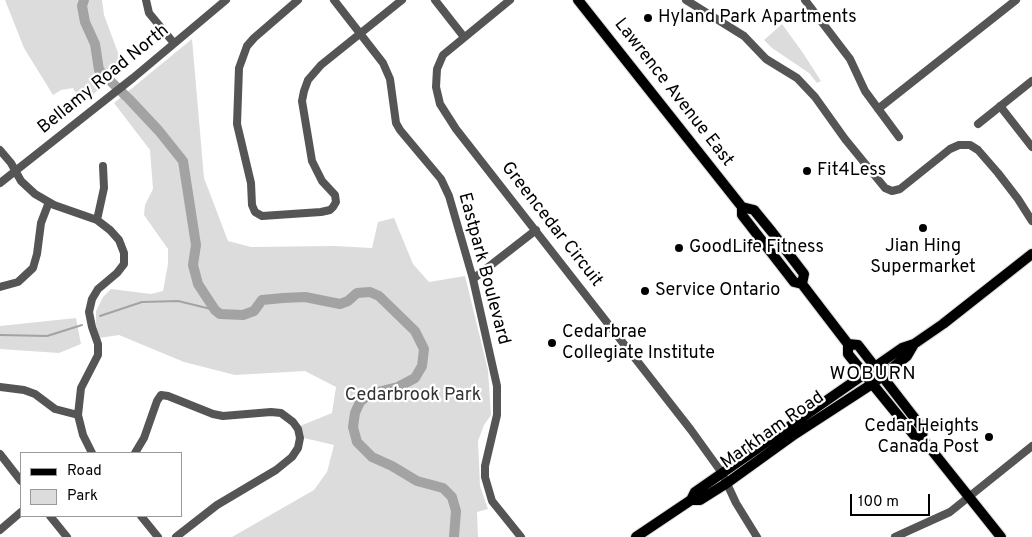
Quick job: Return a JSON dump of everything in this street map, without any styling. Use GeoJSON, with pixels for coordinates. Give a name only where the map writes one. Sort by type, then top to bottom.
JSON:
{"type":"FeatureCollection","features":[{"type":"Feature","properties":{"kind":"main road","name":"Lawrence Avenue East"},"geometry":{"type":"LineString","coordinates":[[578,0],[742,207],[754,210],[772,232],[804,274],[802,284],[848,344],[848,354],[914,435],[922,438],[1001,537]]}},
{"type":"Feature","properties":{"kind":"main road","name":"Markham Road"},"geometry":{"type":"LineString","coordinates":[[691,500],[700,500],[727,483],[795,434],[872,384],[878,371],[902,348],[914,344],[943,324],[1032,254]]}},
{"type":"Feature","properties":{"kind":"main road","name":"Lawrence Avenue East"},"geometry":{"type":"LineString","coordinates":[[848,344],[858,345],[924,428],[922,438]]}},
{"type":"Feature","properties":{"kind":"main road","name":"Markham Road"},"geometry":{"type":"LineString","coordinates":[[636,537],[691,500],[695,492],[722,473],[865,375],[878,371]]}},
{"type":"Feature","properties":{"kind":"street"},"geometry":{"type":"LineString","coordinates":[[146,0],[149,13],[173,42]]}},
{"type":"Feature","properties":{"kind":"street","name":"Bellamy Road North"},"geometry":{"type":"LineString","coordinates":[[0,183],[133,78],[173,42],[226,0]]}},
{"type":"Feature","properties":{"kind":"street"},"geometry":{"type":"LineString","coordinates":[[298,0],[247,46],[239,68],[238,124],[251,183],[252,205],[258,214],[269,216],[320,212],[330,210],[333,207],[336,202],[335,195],[322,181],[312,161],[302,101],[304,91],[308,80],[321,65],[402,0]]}},
{"type":"Feature","properties":{"kind":"street","name":"Eastpark Boulevard"},"geometry":{"type":"LineString","coordinates":[[334,0],[361,33],[387,71],[390,79],[394,115],[400,130],[446,187],[473,279],[497,386],[497,415],[485,466],[485,477],[492,501],[522,537]]}},
{"type":"Feature","properties":{"kind":"street"},"geometry":{"type":"LineString","coordinates":[[435,0],[464,37]]}},
{"type":"Feature","properties":{"kind":"street","name":"Greencedar Circuit"},"geometry":{"type":"LineString","coordinates":[[510,0],[443,55],[437,69],[436,88],[440,104],[456,129],[661,390],[722,473],[736,503],[758,537]]}},
{"type":"Feature","properties":{"kind":"street"},"geometry":{"type":"LineString","coordinates":[[686,0],[744,36],[766,59],[797,78],[815,97],[845,139],[885,188],[892,190],[900,189],[950,150],[959,145],[967,145],[978,150],[984,156],[1018,199],[1032,221]]}},
{"type":"Feature","properties":{"kind":"street"},"geometry":{"type":"LineString","coordinates":[[804,0],[854,64],[863,88],[899,137]]}},
{"type":"Feature","properties":{"kind":"street"},"geometry":{"type":"LineString","coordinates":[[878,108],[1016,0]]}},
{"type":"Feature","properties":{"kind":"street"},"geometry":{"type":"LineString","coordinates":[[978,124],[1032,82]]}},
{"type":"Feature","properties":{"kind":"street"},"geometry":{"type":"LineString","coordinates":[[1000,106],[1032,147]]}},
{"type":"Feature","properties":{"kind":"street"},"geometry":{"type":"LineString","coordinates":[[0,150],[16,170],[20,181],[35,194],[49,202],[97,220],[110,230],[118,240],[125,258],[124,264],[117,273],[98,288],[92,299],[89,312],[98,344],[98,355],[81,388],[78,414],[82,435],[91,452]]}},
{"type":"Feature","properties":{"kind":"street"},"geometry":{"type":"LineString","coordinates":[[97,220],[104,188],[103,166]]}},
{"type":"Feature","properties":{"kind":"street"},"geometry":{"type":"LineString","coordinates":[[0,287],[18,282],[33,268],[38,254],[41,223],[49,202]]}},
{"type":"Feature","properties":{"kind":"street"},"geometry":{"type":"LineString","coordinates":[[473,279],[536,230]]}},
{"type":"Feature","properties":{"kind":"street"},"geometry":{"type":"LineString","coordinates":[[0,388],[24,390],[35,394],[55,409],[78,414]]}},
{"type":"Feature","properties":{"kind":"street"},"geometry":{"type":"LineString","coordinates":[[136,452],[144,438],[157,401],[161,395],[223,416],[281,413],[293,422],[298,429],[300,438],[298,448],[292,457],[276,470],[217,505],[176,537]]}},
{"type":"Feature","properties":{"kind":"street"},"geometry":{"type":"LineString","coordinates":[[895,537],[950,512],[1032,446]]}},
{"type":"Feature","properties":{"kind":"street"},"geometry":{"type":"LineString","coordinates":[[0,454],[20,480]]}},
{"type":"Feature","properties":{"kind":"street"},"geometry":{"type":"LineString","coordinates":[[0,530],[20,513]]}},
{"type":"Feature","properties":{"kind":"street"},"geometry":{"type":"LineString","coordinates":[[51,517],[67,537]]}},
{"type":"Feature","properties":{"kind":"street"},"geometry":{"type":"LineString","coordinates":[[142,517],[158,537]]}},
{"type":"Feature","properties":{"kind":"green space"},"geometry":{"type":"Polygon","coordinates":[[[5,0],[102,0],[104,15],[124,69],[82,103],[73,88],[61,90],[53,95],[24,48],[5,0]]]}},
{"type":"Feature","properties":{"kind":"green space"},"geometry":{"type":"Polygon","coordinates":[[[782,24],[821,81],[817,83],[809,73],[772,48],[764,40],[782,24]]]}},
{"type":"Feature","properties":{"kind":"green space","name":"Cedarbrook Park"},"geometry":{"type":"Polygon","coordinates":[[[192,39],[204,178],[228,241],[251,247],[334,246],[372,248],[378,222],[394,218],[413,264],[429,282],[465,276],[488,370],[491,415],[484,425],[478,441],[480,486],[488,509],[477,512],[478,537],[232,537],[314,490],[327,472],[334,445],[304,438],[300,426],[332,413],[336,387],[305,371],[235,375],[184,362],[119,335],[99,338],[96,325],[96,311],[103,297],[111,289],[151,294],[163,291],[168,264],[168,249],[144,215],[145,205],[153,189],[150,150],[114,103],[192,39]]]}},
{"type":"Feature","properties":{"kind":"green space"},"geometry":{"type":"Polygon","coordinates":[[[76,318],[81,344],[59,353],[0,349],[0,326],[76,318]]]}},
{"type":"Feature","properties":{"kind":"waterway"},"geometry":{"type":"LineString","coordinates":[[84,0],[82,6],[85,22],[95,44],[99,70],[159,131],[183,161],[196,245],[193,265],[198,284],[215,310],[220,314],[243,315],[254,311],[262,300],[283,298],[305,297],[340,304],[348,301],[357,293],[370,292],[379,296],[415,331],[424,349],[422,366],[415,378],[398,387],[369,394],[360,402],[355,413],[353,427],[357,442],[372,457],[417,481],[443,488],[452,497],[456,511],[454,537]]}},
{"type":"Feature","properties":{"kind":"waterway"},"geometry":{"type":"LineString","coordinates":[[100,316],[142,302],[178,301],[215,310]]}},
{"type":"Feature","properties":{"kind":"waterway"},"geometry":{"type":"LineString","coordinates":[[0,335],[47,336],[82,325]]}},
{"type":"Feature","properties":{"kind":"place","name":"Hyland Park Apartments"},"geometry":{"type":"Point","coordinates":[648,18]}},
{"type":"Feature","properties":{"kind":"place","name":"Fit4Less"},"geometry":{"type":"Point","coordinates":[807,171]}},
{"type":"Feature","properties":{"kind":"place","name":"Jian Hing Supermarket"},"geometry":{"type":"Point","coordinates":[923,228]}},
{"type":"Feature","properties":{"kind":"place","name":"GoodLife Fitness"},"geometry":{"type":"Point","coordinates":[679,248]}},
{"type":"Feature","properties":{"kind":"place","name":"Service Ontario"},"geometry":{"type":"Point","coordinates":[645,291]}},
{"type":"Feature","properties":{"kind":"place","name":"Cedarbrae Collegiate Institute"},"geometry":{"type":"Point","coordinates":[552,343]}},
{"type":"Feature","properties":{"kind":"place","name":"Cedar Heights Canada Post"},"geometry":{"type":"Point","coordinates":[989,437]}},
{"type":"Feature","properties":{"kind":"district","name":"WOBURN"},"geometry":{"type":"Point","coordinates":[873,375]}}]}
